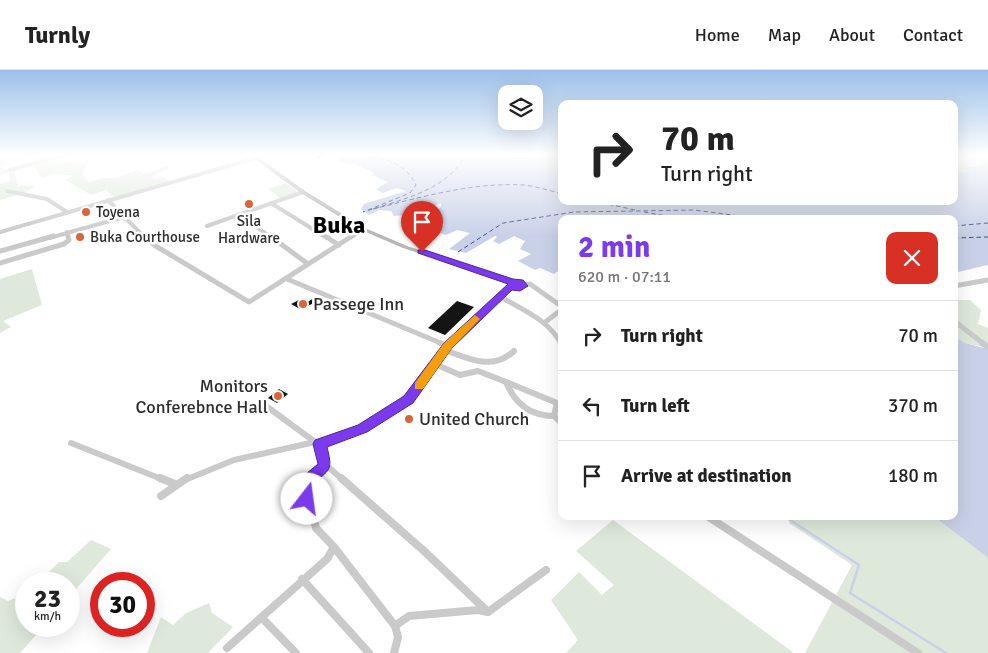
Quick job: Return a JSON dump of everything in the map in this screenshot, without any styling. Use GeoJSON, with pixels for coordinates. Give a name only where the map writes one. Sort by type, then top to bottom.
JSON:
{"type":"FeatureCollection","features":[{"type":"Feature","properties":{"kind":"main road"},"geometry":{"type":"LineString","coordinates":[[288,181],[363,230],[405,247],[512,284],[517,289],[523,284]]}},
{"type":"Feature","properties":{"kind":"street"},"geometry":{"type":"LineString","coordinates":[[0,232],[170,181]]}},
{"type":"Feature","properties":{"kind":"street"},"geometry":{"type":"LineString","coordinates":[[7,191],[43,199],[61,206],[67,212]]}},
{"type":"Feature","properties":{"kind":"street"},"geometry":{"type":"LineString","coordinates":[[207,226],[303,192]]}},
{"type":"Feature","properties":{"kind":"street"},"geometry":{"type":"LineString","coordinates":[[108,200],[154,245],[226,290],[249,302],[363,230]]}},
{"type":"Feature","properties":{"kind":"street"},"geometry":{"type":"LineString","coordinates":[[272,203],[339,245]]}},
{"type":"Feature","properties":{"kind":"street"},"geometry":{"type":"LineString","coordinates":[[239,214],[308,264]]}},
{"type":"Feature","properties":{"kind":"street"},"geometry":{"type":"LineString","coordinates":[[0,251],[124,217]]}},
{"type":"Feature","properties":{"kind":"street"},"geometry":{"type":"LineString","coordinates":[[0,263],[64,244],[69,240],[67,232]]}},
{"type":"Feature","properties":{"kind":"street"},"geometry":{"type":"LineString","coordinates":[[287,279],[467,358],[496,364],[509,358],[514,351]]}},
{"type":"Feature","properties":{"kind":"street"},"geometry":{"type":"LineString","coordinates":[[958,285],[988,280]]}},
{"type":"Feature","properties":{"kind":"street"},"geometry":{"type":"LineString","coordinates":[[161,496],[175,484],[238,459],[317,443],[362,429],[409,400],[447,348],[512,284]]}},
{"type":"Feature","properties":{"kind":"street"},"geometry":{"type":"LineString","coordinates":[[523,284],[530,284],[558,306]]}},
{"type":"Feature","properties":{"kind":"street"},"geometry":{"type":"LineString","coordinates":[[499,296],[544,323],[555,332],[558,338]]}},
{"type":"Feature","properties":{"kind":"street"},"geometry":{"type":"LineString","coordinates":[[544,323],[558,311]]}},
{"type":"Feature","properties":{"kind":"street"},"geometry":{"type":"LineString","coordinates":[[958,324],[988,347]]}},
{"type":"Feature","properties":{"kind":"street"},"geometry":{"type":"LineString","coordinates":[[435,364],[460,375],[478,371],[557,404],[554,416]]}},
{"type":"Feature","properties":{"kind":"street"},"geometry":{"type":"LineString","coordinates":[[506,382],[511,395],[518,404],[535,414],[554,416],[558,420]]}},
{"type":"Feature","properties":{"kind":"street"},"geometry":{"type":"LineString","coordinates":[[262,403],[317,443],[325,464],[424,551],[488,612]]}},
{"type":"Feature","properties":{"kind":"street"},"geometry":{"type":"LineString","coordinates":[[71,443],[82,449],[175,484]]}},
{"type":"Feature","properties":{"kind":"street"},"geometry":{"type":"LineString","coordinates":[[325,464],[312,477],[305,489],[316,528],[334,547],[396,626],[398,638],[394,653]]}},
{"type":"Feature","properties":{"kind":"street"},"geometry":{"type":"LineString","coordinates":[[713,520],[918,653]]}},
{"type":"Feature","properties":{"kind":"street"},"geometry":{"type":"LineString","coordinates":[[227,648],[262,618],[302,579],[327,559],[334,547]]}},
{"type":"Feature","properties":{"kind":"street"},"geometry":{"type":"LineString","coordinates":[[396,626],[409,616],[478,610],[488,612],[546,570]]}},
{"type":"Feature","properties":{"kind":"street"},"geometry":{"type":"LineString","coordinates":[[302,579],[369,653]]}},
{"type":"Feature","properties":{"kind":"street"},"geometry":{"type":"LineString","coordinates":[[262,618],[296,653]]}},
{"type":"Feature","properties":{"kind":"green space"},"geometry":{"type":"Polygon","coordinates":[[[17,181],[18,186],[31,185],[35,187],[21,194],[0,200],[0,184],[17,181]]]}},
{"type":"Feature","properties":{"kind":"green space"},"geometry":{"type":"Polygon","coordinates":[[[68,181],[171,182],[115,198],[106,190],[91,195],[68,181]]]}},
{"type":"Feature","properties":{"kind":"green space"},"geometry":{"type":"Polygon","coordinates":[[[286,183],[299,193],[281,199],[268,189],[286,183]]]}},
{"type":"Feature","properties":{"kind":"green space"},"geometry":{"type":"Polygon","coordinates":[[[32,269],[42,305],[3,321],[11,327],[0,333],[0,279],[32,269]]]}},
{"type":"Feature","properties":{"kind":"green space"},"geometry":{"type":"Polygon","coordinates":[[[958,300],[970,300],[981,310],[978,324],[988,328],[988,348],[965,343],[958,339],[958,300]]]}},
{"type":"Feature","properties":{"kind":"green space"},"geometry":{"type":"Polygon","coordinates":[[[613,520],[794,653],[566,653],[578,640],[551,600],[579,572],[602,595],[614,585],[576,551],[613,520]]]}},
{"type":"Feature","properties":{"kind":"green space"},"geometry":{"type":"Polygon","coordinates":[[[790,520],[938,520],[988,558],[988,653],[805,653],[852,565],[789,523],[790,520]]]}},
{"type":"Feature","properties":{"kind":"green space"},"geometry":{"type":"Polygon","coordinates":[[[91,540],[111,549],[80,584],[80,572],[49,572],[59,562],[67,562],[91,540]]]}},
{"type":"Feature","properties":{"kind":"green space"},"geometry":{"type":"Polygon","coordinates":[[[0,597],[8,601],[15,598],[15,637],[34,637],[20,653],[0,653],[0,597]]]}},
{"type":"Feature","properties":{"kind":"green space"},"geometry":{"type":"Polygon","coordinates":[[[209,603],[212,613],[233,627],[208,653],[147,653],[153,637],[155,637],[161,617],[173,625],[186,613],[209,603]]]}},
{"type":"Feature","properties":{"kind":"water"},"geometry":{"type":"Polygon","coordinates":[[[386,181],[558,181],[558,205],[958,205],[958,181],[988,181],[988,265],[958,272],[958,215],[558,215],[558,271],[554,274],[540,268],[535,270],[518,261],[531,254],[520,249],[525,241],[514,236],[499,244],[493,241],[497,237],[495,236],[466,253],[449,249],[470,233],[457,230],[446,235],[432,230],[437,226],[444,226],[441,216],[428,216],[441,207],[441,203],[427,208],[417,207],[405,215],[394,216],[391,211],[379,210],[369,215],[361,209],[364,204],[406,191],[397,188],[382,193],[376,189],[388,182],[386,181]]]}},
{"type":"Feature","properties":{"kind":"water"},"geometry":{"type":"Polygon","coordinates":[[[958,339],[965,343],[988,349],[988,558],[938,520],[958,520],[958,339]]]}},
{"type":"Feature","properties":{"kind":"building","name":"Passege Inn"},"geometry":{"type":"Polygon","coordinates":[[[314,298],[319,301],[300,309],[291,304],[299,300],[306,303],[314,298]]]}},
{"type":"Feature","properties":{"kind":"building"},"geometry":{"type":"Polygon","coordinates":[[[457,301],[474,307],[445,335],[428,328],[457,301]]]}},
{"type":"Feature","properties":{"kind":"building","name":"Monitors Conferebnce Hall"},"geometry":{"type":"Polygon","coordinates":[[[279,389],[288,394],[277,403],[268,398],[279,389]]]}},
{"type":"Feature","properties":{"kind":"waterway"},"geometry":{"type":"LineString","coordinates":[[790,520],[859,565],[850,593],[946,653]]}},
{"type":"Feature","properties":{"kind":"ferry route"},"geometry":{"type":"LineString","coordinates":[[414,181],[416,185],[410,193],[363,212],[407,198],[441,181]]}},
{"type":"Feature","properties":{"kind":"ferry route"},"geometry":{"type":"LineString","coordinates":[[373,209],[448,191],[486,186],[524,185],[558,192]]}},
{"type":"Feature","properties":{"kind":"ferry route"},"geometry":{"type":"LineString","coordinates":[[612,205],[635,210]]}},
{"type":"Feature","properties":{"kind":"ferry route"},"geometry":{"type":"LineString","coordinates":[[458,252],[503,223],[574,212],[694,210],[732,215]]}},
{"type":"Feature","properties":{"kind":"ferry route"},"geometry":{"type":"LineString","coordinates":[[644,212],[661,215]]}},
{"type":"Feature","properties":{"kind":"ferry route"},"geometry":{"type":"LineString","coordinates":[[958,226],[988,223]]}},
{"type":"Feature","properties":{"kind":"ferry route"},"geometry":{"type":"LineString","coordinates":[[958,238],[988,237]]}},
{"type":"Feature","properties":{"kind":"slow traffic"},"geometry":{"type":"LineString","coordinates":[[419,386],[448,346],[475,319]]}},
{"type":"Feature","properties":{"kind":"place","name":"Sila Hardware"},"geometry":{"type":"Point","coordinates":[249,204]}},
{"type":"Feature","properties":{"kind":"place","name":"Toyena"},"geometry":{"type":"Point","coordinates":[86,212]}},
{"type":"Feature","properties":{"kind":"place","name":"Buka Courthouse"},"geometry":{"type":"Point","coordinates":[80,237]}},
{"type":"Feature","properties":{"kind":"place","name":"Passege Inn"},"geometry":{"type":"Point","coordinates":[303,304]}},
{"type":"Feature","properties":{"kind":"place","name":"Monitors Conferebnce Hall"},"geometry":{"type":"Point","coordinates":[278,396]}},
{"type":"Feature","properties":{"kind":"place","name":"United Church"},"geometry":{"type":"Point","coordinates":[409,419]}},
{"type":"Feature","properties":{"kind":"district","name":"Buka"},"geometry":{"type":"Point","coordinates":[339,225]}},
{"type":"Feature","properties":{"kind":"route"},"geometry":{"type":"LineString","coordinates":[[307,499],[305,489],[312,477],[325,464],[320,444],[362,429],[409,400],[448,346],[481,312],[511,286],[517,289],[523,286],[520,282],[512,282],[422,252]]}}]}
